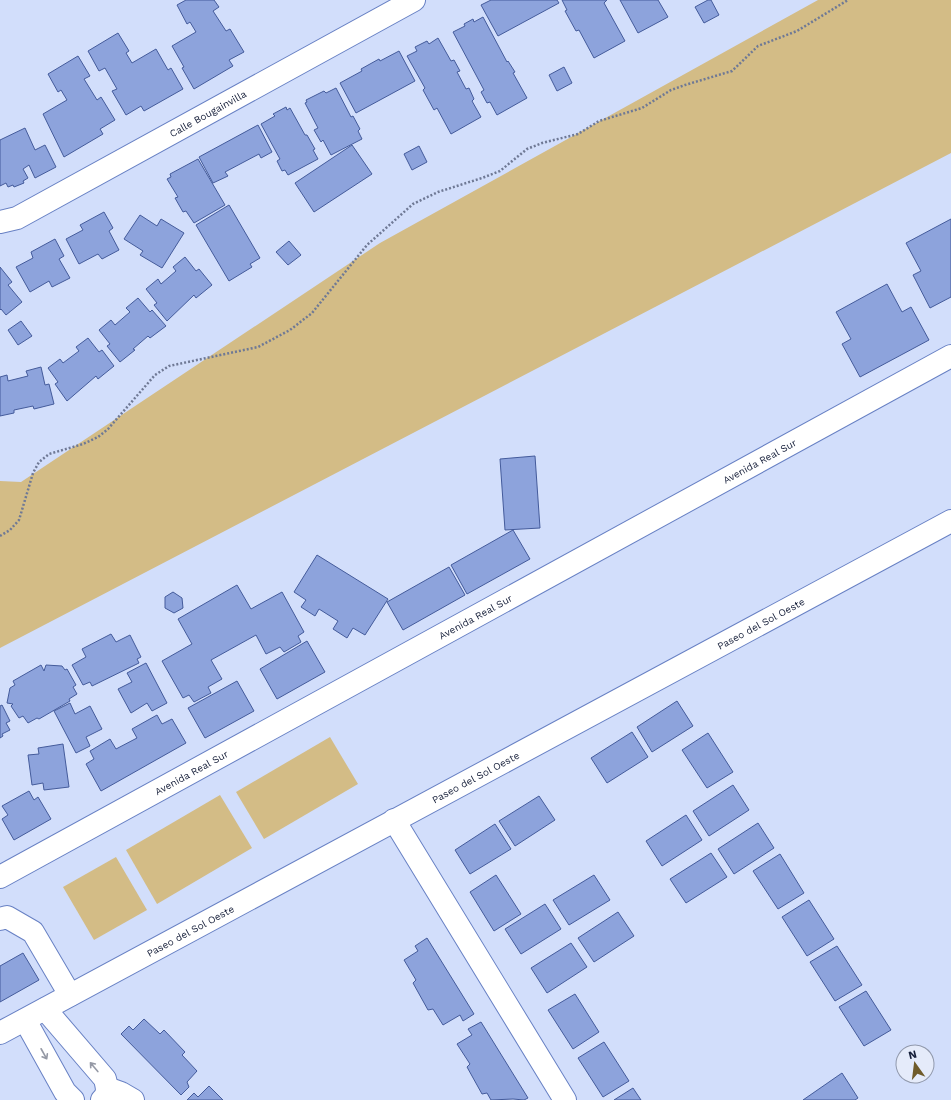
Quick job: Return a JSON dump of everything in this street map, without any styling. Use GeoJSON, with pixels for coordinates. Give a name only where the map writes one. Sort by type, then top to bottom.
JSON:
{"type":"FeatureCollection","features":[{"type":"Feature","properties":{"kind":"street","name":"Calle Bougainvilla"},"geometry":{"type":"LineString","coordinates":[[0,222],[17,218],[414,0]]}},
{"type":"Feature","properties":{"kind":"street","name":"Avenida Real Sur"},"geometry":{"type":"LineString","coordinates":[[0,877],[951,356]]}},
{"type":"Feature","properties":{"kind":"street","name":"Paseo del Sol Oeste"},"geometry":{"type":"LineString","coordinates":[[0,1033],[951,521]]}},
{"type":"Feature","properties":{"kind":"street"},"geometry":{"type":"LineString","coordinates":[[394,820],[564,1100]]}},
{"type":"Feature","properties":{"kind":"street"},"geometry":{"type":"LineString","coordinates":[[0,920],[7,917],[33,932],[70,994]]}},
{"type":"Feature","properties":{"kind":"street"},"geometry":{"type":"LineString","coordinates":[[45,1008],[105,1079],[105,1094],[121,1093],[133,1100]]}},
{"type":"Feature","properties":{"kind":"street"},"geometry":{"type":"LineString","coordinates":[[25,1020],[65,1092],[73,1100]]}},
{"type":"Feature","properties":{"kind":"path"},"geometry":{"type":"LineString","coordinates":[[0,536],[10,530],[19,520],[33,473],[39,462],[49,454],[83,444],[98,437],[108,429],[154,375],[169,366],[258,347],[290,330],[312,313],[367,245],[413,204],[438,192],[500,171],[527,149],[542,143],[578,134],[599,121],[642,108],[671,90],[685,84],[732,71],[758,46],[797,31],[848,0]]}},
{"type":"Feature","properties":{"kind":"shaded area"},"geometry":{"type":"Polygon","coordinates":[[[818,0],[951,0],[951,153],[0,648],[0,481],[21,482],[380,243],[818,0]]]}},
{"type":"Feature","properties":{"kind":"shaded area"},"geometry":{"type":"Polygon","coordinates":[[[330,737],[358,784],[264,839],[236,792],[330,737]]]}},
{"type":"Feature","properties":{"kind":"shaded area"},"geometry":{"type":"Polygon","coordinates":[[[220,795],[252,848],[157,904],[126,850],[220,795]]]}},
{"type":"Feature","properties":{"kind":"shaded area"},"geometry":{"type":"Polygon","coordinates":[[[116,857],[147,910],[94,940],[63,887],[116,857]]]}},
{"type":"Feature","properties":{"kind":"building"},"geometry":{"type":"Polygon","coordinates":[[[186,0],[214,0],[219,7],[213,11],[226,31],[230,29],[244,52],[229,60],[233,66],[194,89],[172,46],[196,32],[190,22],[187,24],[177,5],[186,0]]]}},
{"type":"Feature","properties":{"kind":"building"},"geometry":{"type":"Polygon","coordinates":[[[491,0],[557,0],[559,3],[498,36],[481,5],[491,0]]]}},
{"type":"Feature","properties":{"kind":"building"},"geometry":{"type":"Polygon","coordinates":[[[562,0],[607,0],[604,3],[625,41],[594,58],[579,30],[576,31],[565,11],[567,10],[562,0]]]}},
{"type":"Feature","properties":{"kind":"building"},"geometry":{"type":"Polygon","coordinates":[[[620,0],[658,0],[668,17],[638,33],[620,0]]]}},
{"type":"Feature","properties":{"kind":"building"},"geometry":{"type":"Polygon","coordinates":[[[708,0],[711,0],[719,15],[704,23],[695,7],[708,0]]]}},
{"type":"Feature","properties":{"kind":"building"},"geometry":{"type":"Polygon","coordinates":[[[483,17],[507,62],[508,61],[515,72],[513,73],[527,98],[497,115],[490,102],[487,103],[481,92],[484,90],[453,32],[465,26],[464,24],[473,19],[474,22],[483,17]]]}},
{"type":"Feature","properties":{"kind":"building"},"geometry":{"type":"Polygon","coordinates":[[[118,33],[129,51],[126,53],[132,63],[156,49],[168,70],[171,68],[183,89],[144,111],[141,106],[126,115],[112,91],[117,89],[105,68],[99,71],[88,51],[118,33]]]}},
{"type":"Feature","properties":{"kind":"building"},"geometry":{"type":"Polygon","coordinates":[[[438,38],[451,61],[454,60],[460,71],[457,72],[466,89],[469,88],[474,99],[472,101],[481,117],[451,134],[437,108],[434,110],[423,90],[425,88],[407,56],[417,51],[415,47],[427,41],[429,44],[438,38]]]}},
{"type":"Feature","properties":{"kind":"building"},"geometry":{"type":"Polygon","coordinates":[[[399,51],[415,81],[356,113],[340,83],[362,71],[361,69],[379,59],[380,61],[399,51]]]}},
{"type":"Feature","properties":{"kind":"building"},"geometry":{"type":"Polygon","coordinates":[[[78,56],[90,76],[84,79],[97,100],[101,97],[115,120],[100,129],[103,134],[64,157],[43,114],[67,100],[61,90],[58,92],[48,74],[78,56]]]}},
{"type":"Feature","properties":{"kind":"building"},"geometry":{"type":"Polygon","coordinates":[[[564,67],[572,83],[557,91],[549,75],[564,67]]]}},
{"type":"Feature","properties":{"kind":"building"},"geometry":{"type":"Polygon","coordinates":[[[336,88],[351,117],[353,116],[360,129],[358,131],[362,139],[331,155],[323,140],[321,142],[314,130],[318,128],[305,103],[307,102],[306,100],[324,91],[326,93],[336,88]]]}},
{"type":"Feature","properties":{"kind":"building"},"geometry":{"type":"Polygon","coordinates":[[[286,107],[287,110],[290,108],[305,135],[307,135],[315,149],[313,150],[318,159],[288,175],[285,170],[282,171],[277,161],[280,159],[261,124],[275,116],[273,114],[286,107]]]}},
{"type":"Feature","properties":{"kind":"building"},"geometry":{"type":"Polygon","coordinates":[[[258,125],[272,152],[261,158],[259,154],[225,172],[228,176],[213,183],[199,157],[258,125]]]}},
{"type":"Feature","properties":{"kind":"building"},"geometry":{"type":"Polygon","coordinates":[[[25,128],[35,150],[45,145],[56,167],[35,178],[29,165],[23,169],[28,178],[23,181],[24,183],[14,187],[13,185],[8,187],[6,183],[0,186],[0,140],[25,128]]]}},
{"type":"Feature","properties":{"kind":"building"},"geometry":{"type":"Polygon","coordinates":[[[352,145],[372,174],[314,212],[295,183],[352,145]]]}},
{"type":"Feature","properties":{"kind":"building"},"geometry":{"type":"Polygon","coordinates":[[[419,146],[427,162],[412,170],[404,154],[419,146]]]}},
{"type":"Feature","properties":{"kind":"building"},"geometry":{"type":"Polygon","coordinates":[[[198,159],[225,205],[194,223],[186,211],[183,212],[175,198],[178,197],[167,179],[171,177],[170,174],[198,159]]]}},
{"type":"Feature","properties":{"kind":"building"},"geometry":{"type":"Polygon","coordinates":[[[229,205],[260,258],[250,264],[252,267],[229,281],[196,225],[229,205]]]}},
{"type":"Feature","properties":{"kind":"building"},"geometry":{"type":"Polygon","coordinates":[[[104,212],[113,228],[109,231],[119,250],[102,259],[98,254],[79,264],[66,239],[83,230],[80,225],[104,212]]]}},
{"type":"Feature","properties":{"kind":"building"},"geometry":{"type":"Polygon","coordinates":[[[140,215],[157,226],[161,219],[184,233],[162,268],[140,255],[143,251],[124,239],[140,215]]]}},
{"type":"Feature","properties":{"kind":"building"},"geometry":{"type":"Polygon","coordinates":[[[951,219],[951,297],[930,308],[913,275],[921,271],[906,243],[951,219]]]}},
{"type":"Feature","properties":{"kind":"building"},"geometry":{"type":"Polygon","coordinates":[[[55,239],[64,256],[59,259],[70,278],[52,287],[49,281],[30,292],[16,267],[33,258],[31,252],[55,239]]]}},
{"type":"Feature","properties":{"kind":"building"},"geometry":{"type":"Polygon","coordinates":[[[289,241],[301,255],[288,265],[276,252],[289,241]]]}},
{"type":"Feature","properties":{"kind":"building"},"geometry":{"type":"Polygon","coordinates":[[[185,257],[196,271],[199,269],[212,285],[196,298],[194,295],[167,321],[154,305],[157,303],[146,289],[158,279],[161,284],[176,271],[173,267],[185,257]]]}},
{"type":"Feature","properties":{"kind":"building"},"geometry":{"type":"Polygon","coordinates":[[[0,267],[12,282],[8,285],[22,302],[6,315],[1,309],[0,310],[0,267]]]}},
{"type":"Feature","properties":{"kind":"building"},"geometry":{"type":"Polygon","coordinates":[[[887,284],[902,312],[911,307],[929,340],[860,377],[842,344],[851,339],[836,312],[887,284]]]}},
{"type":"Feature","properties":{"kind":"building"},"geometry":{"type":"Polygon","coordinates":[[[138,298],[150,312],[152,310],[166,326],[150,338],[148,336],[133,349],[135,350],[120,362],[107,346],[110,344],[99,330],[111,320],[115,325],[130,312],[126,308],[138,298]]]}},
{"type":"Feature","properties":{"kind":"building"},"geometry":{"type":"Polygon","coordinates":[[[21,321],[32,336],[18,345],[8,330],[21,321]]]}},
{"type":"Feature","properties":{"kind":"building"},"geometry":{"type":"Polygon","coordinates":[[[88,338],[99,352],[102,350],[114,366],[98,379],[96,376],[67,401],[55,384],[58,382],[48,368],[60,359],[63,363],[79,351],[76,347],[88,338]]]}},
{"type":"Feature","properties":{"kind":"building"},"geometry":{"type":"Polygon","coordinates":[[[41,367],[45,385],[49,384],[54,404],[34,409],[33,406],[14,410],[14,413],[0,416],[0,377],[7,375],[8,381],[28,376],[26,371],[41,367]]]}},
{"type":"Feature","properties":{"kind":"building"},"geometry":{"type":"Polygon","coordinates":[[[535,456],[540,528],[505,530],[500,459],[535,456]]]}},
{"type":"Feature","properties":{"kind":"building"},"geometry":{"type":"Polygon","coordinates":[[[513,530],[530,559],[467,594],[451,565],[513,530]]]}},
{"type":"Feature","properties":{"kind":"building"},"geometry":{"type":"Polygon","coordinates":[[[317,555],[388,599],[365,635],[353,628],[347,638],[333,629],[338,621],[319,609],[315,616],[301,607],[306,600],[294,592],[317,555]]]}},
{"type":"Feature","properties":{"kind":"building"},"geometry":{"type":"Polygon","coordinates":[[[449,567],[465,595],[403,630],[387,602],[449,567]]]}},
{"type":"Feature","properties":{"kind":"building"},"geometry":{"type":"Polygon","coordinates":[[[237,585],[251,609],[282,592],[304,632],[298,636],[301,642],[284,652],[280,647],[266,654],[256,635],[211,660],[222,679],[208,687],[211,693],[194,702],[189,695],[183,698],[162,661],[192,644],[178,619],[237,585]]]}},
{"type":"Feature","properties":{"kind":"building"},"geometry":{"type":"Polygon","coordinates":[[[173,592],[182,598],[183,608],[174,613],[165,608],[165,597],[173,592]]]}},
{"type":"Feature","properties":{"kind":"building"},"geometry":{"type":"Polygon","coordinates":[[[111,634],[116,642],[130,635],[141,657],[137,659],[139,663],[92,686],[90,682],[83,685],[72,665],[86,657],[82,649],[111,634]]]}},
{"type":"Feature","properties":{"kind":"building"},"geometry":{"type":"Polygon","coordinates":[[[307,641],[325,672],[277,699],[260,669],[307,641]]]}},
{"type":"Feature","properties":{"kind":"building"},"geometry":{"type":"Polygon","coordinates":[[[146,663],[167,703],[152,711],[147,703],[131,713],[118,689],[132,682],[127,673],[146,663]]]}},
{"type":"Feature","properties":{"kind":"building"},"geometry":{"type":"Polygon","coordinates":[[[41,665],[44,671],[46,665],[62,666],[65,670],[67,669],[76,685],[73,687],[77,694],[69,699],[70,701],[39,719],[37,718],[28,723],[23,716],[19,718],[11,706],[13,704],[7,703],[10,688],[15,685],[13,681],[41,665]]]}},
{"type":"Feature","properties":{"kind":"building"},"geometry":{"type":"Polygon","coordinates":[[[237,681],[254,711],[205,738],[188,708],[237,681]]]}},
{"type":"Feature","properties":{"kind":"building"},"geometry":{"type":"Polygon","coordinates":[[[677,701],[693,726],[652,752],[637,727],[677,701]]]}},
{"type":"Feature","properties":{"kind":"building"},"geometry":{"type":"Polygon","coordinates":[[[70,703],[75,714],[90,706],[102,729],[86,737],[90,746],[76,753],[54,711],[70,703]]]}},
{"type":"Feature","properties":{"kind":"building"},"geometry":{"type":"Polygon","coordinates":[[[2,705],[10,721],[6,723],[10,730],[2,734],[3,736],[0,738],[0,706],[2,705]]]}},
{"type":"Feature","properties":{"kind":"building"},"geometry":{"type":"Polygon","coordinates":[[[157,715],[162,724],[172,719],[186,743],[101,791],[86,764],[94,759],[90,751],[110,739],[116,749],[137,738],[132,729],[157,715]]]}},
{"type":"Feature","properties":{"kind":"building"},"geometry":{"type":"Polygon","coordinates":[[[632,732],[648,757],[607,783],[591,758],[632,732]]]}},
{"type":"Feature","properties":{"kind":"building"},"geometry":{"type":"Polygon","coordinates":[[[708,733],[733,772],[707,788],[682,750],[708,733]]]}},
{"type":"Feature","properties":{"kind":"building"},"geometry":{"type":"Polygon","coordinates":[[[63,744],[69,787],[44,790],[43,783],[32,785],[28,755],[39,754],[38,748],[63,744]]]}},
{"type":"Feature","properties":{"kind":"building"},"geometry":{"type":"Polygon","coordinates":[[[733,785],[749,810],[709,836],[693,811],[733,785]]]}},
{"type":"Feature","properties":{"kind":"building"},"geometry":{"type":"Polygon","coordinates":[[[29,791],[34,800],[38,797],[51,819],[14,840],[2,819],[8,815],[2,806],[29,791]]]}},
{"type":"Feature","properties":{"kind":"building"},"geometry":{"type":"Polygon","coordinates":[[[539,796],[555,820],[515,846],[499,821],[539,796]]]}},
{"type":"Feature","properties":{"kind":"building"},"geometry":{"type":"Polygon","coordinates":[[[686,815],[702,840],[662,866],[646,841],[686,815]]]}},
{"type":"Feature","properties":{"kind":"building"},"geometry":{"type":"Polygon","coordinates":[[[758,823],[774,848],[734,874],[718,849],[758,823]]]}},
{"type":"Feature","properties":{"kind":"building"},"geometry":{"type":"Polygon","coordinates":[[[495,824],[511,849],[470,874],[455,850],[495,824]]]}},
{"type":"Feature","properties":{"kind":"building"},"geometry":{"type":"Polygon","coordinates":[[[711,853],[727,877],[686,903],[670,879],[711,853]]]}},
{"type":"Feature","properties":{"kind":"building"},"geometry":{"type":"Polygon","coordinates":[[[780,854],[804,893],[778,909],[753,871],[780,854]]]}},
{"type":"Feature","properties":{"kind":"building"},"geometry":{"type":"Polygon","coordinates":[[[496,875],[521,914],[494,931],[470,892],[496,875]]]}},
{"type":"Feature","properties":{"kind":"building"},"geometry":{"type":"Polygon","coordinates":[[[594,875],[610,900],[569,925],[553,900],[594,875]]]}},
{"type":"Feature","properties":{"kind":"building"},"geometry":{"type":"Polygon","coordinates":[[[809,900],[834,939],[807,956],[782,917],[809,900]]]}},
{"type":"Feature","properties":{"kind":"building"},"geometry":{"type":"Polygon","coordinates":[[[545,904],[561,929],[521,954],[505,929],[545,904]]]}},
{"type":"Feature","properties":{"kind":"building"},"geometry":{"type":"Polygon","coordinates":[[[618,912],[634,936],[594,962],[578,938],[618,912]]]}},
{"type":"Feature","properties":{"kind":"building"},"geometry":{"type":"Polygon","coordinates":[[[427,938],[474,1014],[463,1021],[460,1015],[443,1025],[433,1009],[428,1010],[413,983],[416,980],[404,960],[418,951],[415,946],[427,938]]]}},
{"type":"Feature","properties":{"kind":"building"},"geometry":{"type":"Polygon","coordinates":[[[571,943],[587,967],[547,993],[531,968],[571,943]]]}},
{"type":"Feature","properties":{"kind":"building"},"geometry":{"type":"Polygon","coordinates":[[[837,946],[862,985],[835,1001],[810,962],[837,946]]]}},
{"type":"Feature","properties":{"kind":"building"},"geometry":{"type":"Polygon","coordinates":[[[23,953],[39,980],[0,1002],[0,966],[23,953]]]}},
{"type":"Feature","properties":{"kind":"building"},"geometry":{"type":"Polygon","coordinates":[[[866,991],[891,1030],[864,1046],[839,1007],[866,991]]]}},
{"type":"Feature","properties":{"kind":"building"},"geometry":{"type":"Polygon","coordinates":[[[575,994],[599,1032],[573,1049],[548,1010],[575,994]]]}},
{"type":"Feature","properties":{"kind":"building"},"geometry":{"type":"Polygon","coordinates":[[[144,1019],[160,1034],[164,1030],[185,1052],[182,1055],[197,1071],[187,1082],[189,1087],[181,1095],[121,1034],[129,1026],[133,1030],[144,1019]]]}},
{"type":"Feature","properties":{"kind":"building"},"geometry":{"type":"Polygon","coordinates":[[[481,1022],[528,1098],[524,1100],[491,1100],[487,1093],[482,1094],[467,1067],[470,1064],[457,1044],[472,1035],[468,1029],[481,1022]]]}},
{"type":"Feature","properties":{"kind":"building"},"geometry":{"type":"Polygon","coordinates":[[[604,1042],[629,1081],[603,1097],[578,1058],[604,1042]]]}},
{"type":"Feature","properties":{"kind":"building"},"geometry":{"type":"Polygon","coordinates":[[[842,1073],[858,1098],[855,1100],[803,1100],[842,1073]]]}},
{"type":"Feature","properties":{"kind":"building"},"geometry":{"type":"Polygon","coordinates":[[[209,1086],[223,1100],[187,1100],[194,1093],[198,1097],[209,1086]]]}},
{"type":"Feature","properties":{"kind":"building"},"geometry":{"type":"Polygon","coordinates":[[[633,1088],[641,1100],[614,1100],[633,1088]]]}}]}
